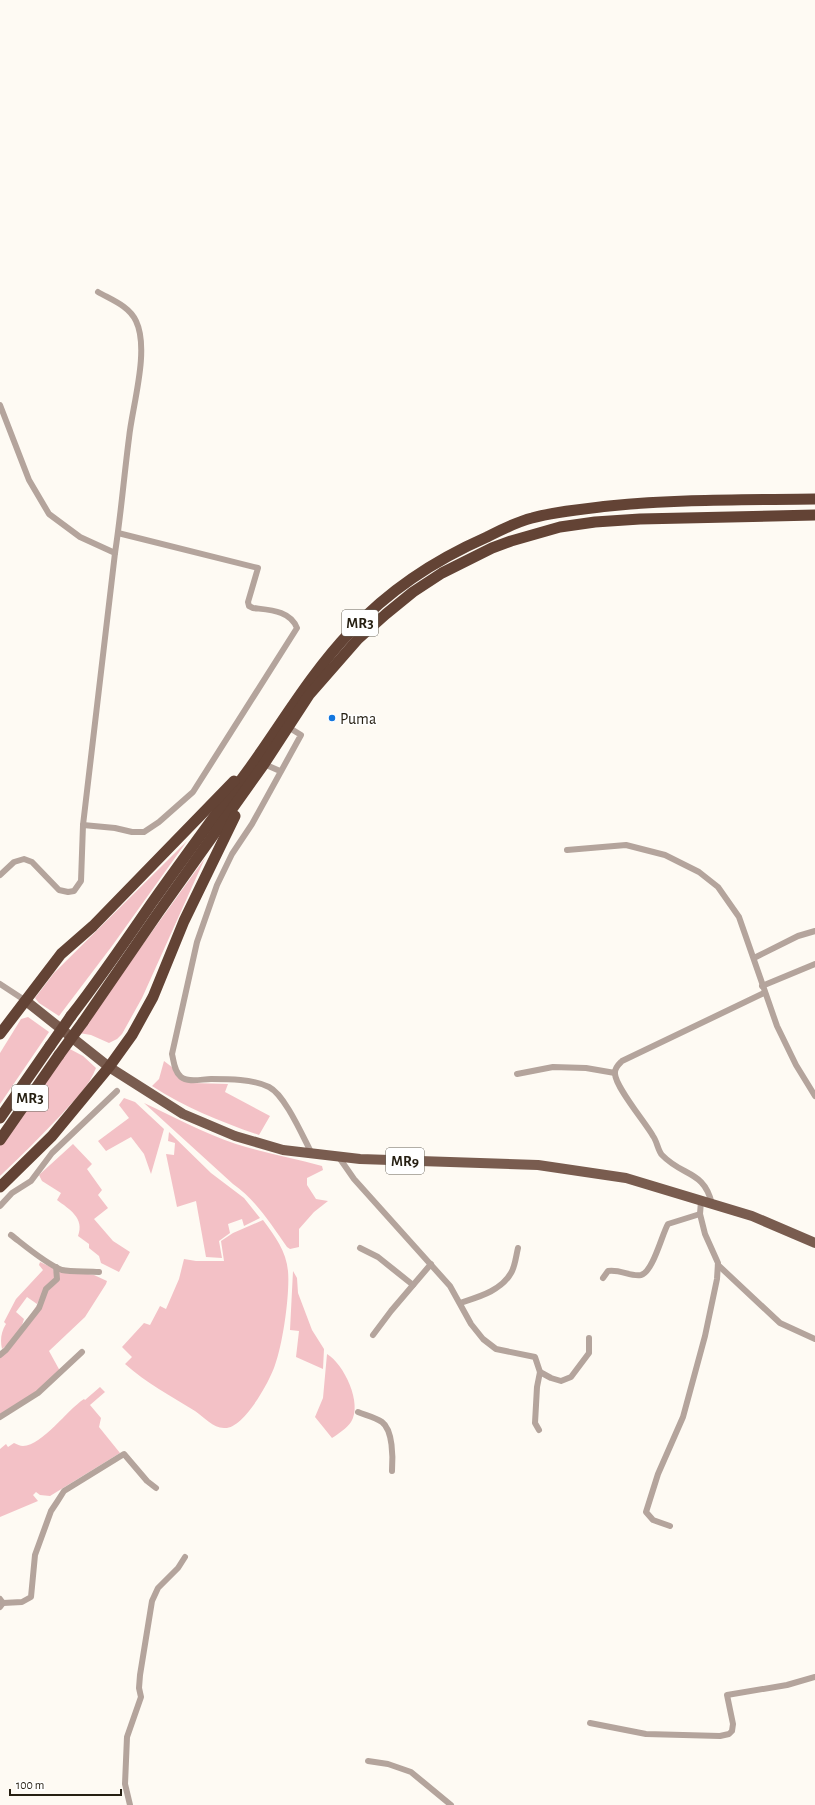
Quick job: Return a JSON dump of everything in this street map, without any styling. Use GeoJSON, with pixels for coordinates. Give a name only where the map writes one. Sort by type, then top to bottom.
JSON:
{"type":"FeatureCollection","features":[{"type":"Feature","properties":{"kind":"highway","name":"MR3"},"geometry":{"type":"LineString","coordinates":[[0,1140],[158,913],[261,760],[303,690],[351,631],[380,604],[409,582],[461,548],[507,526],[530,518],[558,512],[643,503],[815,499]]}},
{"type":"Feature","properties":{"kind":"highway","name":"MR3"},"geometry":{"type":"LineString","coordinates":[[0,1118],[71,1016],[104,974],[150,906],[261,760],[288,727],[309,695],[358,639],[386,614],[442,573],[492,548],[560,527],[595,522],[640,519],[815,515]]}},
{"type":"Feature","properties":{"kind":"highway"},"geometry":{"type":"LineString","coordinates":[[0,1034],[60,954],[93,926],[148,871],[193,822],[261,760]]}},
{"type":"Feature","properties":{"kind":"highway"},"geometry":{"type":"LineString","coordinates":[[0,1187],[52,1136],[109,1066],[132,1035],[152,997],[184,921],[261,760]]}},
{"type":"Feature","properties":{"kind":"main road","name":"MR9"},"geometry":{"type":"LineString","coordinates":[[26,1001],[109,1066],[183,1114],[235,1136],[283,1150],[312,1154],[360,1159],[538,1166],[626,1178],[752,1216],[815,1243]]}},
{"type":"Feature","properties":{"kind":"street"},"geometry":{"type":"LineString","coordinates":[[0,875],[14,862],[24,859],[32,862],[59,890],[68,892],[74,891],[81,881],[83,825],[129,436],[137,397],[142,336],[130,311],[98,292]]}},
{"type":"Feature","properties":{"kind":"street"},"geometry":{"type":"LineString","coordinates":[[0,405],[29,480],[49,514],[80,537],[115,553]]}},
{"type":"Feature","properties":{"kind":"street"},"geometry":{"type":"LineString","coordinates":[[83,825],[115,828],[132,832],[144,832],[159,822],[194,792],[297,628],[295,623],[279,611],[253,608],[249,606],[248,602],[258,568],[118,534]]}},
{"type":"Feature","properties":{"kind":"street"},"geometry":{"type":"LineString","coordinates":[[288,727],[301,735],[252,824],[232,854],[217,885],[197,942],[172,1054],[176,1071],[181,1077],[189,1080],[212,1079],[255,1082],[270,1087],[280,1096],[312,1154]]}},
{"type":"Feature","properties":{"kind":"street"},"geometry":{"type":"LineString","coordinates":[[261,760],[280,771]]}},
{"type":"Feature","properties":{"kind":"street"},"geometry":{"type":"LineString","coordinates":[[567,850],[626,845],[665,854],[699,872],[718,887],[739,917],[777,1026],[796,1065],[814,1093]]}},
{"type":"Feature","properties":{"kind":"street"},"geometry":{"type":"LineString","coordinates":[[754,958],[798,936],[815,931]]}},
{"type":"Feature","properties":{"kind":"street"},"geometry":{"type":"LineString","coordinates":[[712,1204],[708,1191],[703,1183],[696,1177],[674,1166],[660,1153],[656,1141],[620,1087],[614,1074],[616,1067],[622,1061],[815,964]]}},
{"type":"Feature","properties":{"kind":"street"},"geometry":{"type":"LineString","coordinates":[[0,984],[26,1001]]}},
{"type":"Feature","properties":{"kind":"street"},"geometry":{"type":"LineString","coordinates":[[517,1074],[553,1067],[586,1068],[614,1074]]}},
{"type":"Feature","properties":{"kind":"street"},"geometry":{"type":"LineString","coordinates":[[0,1206],[12,1193],[32,1180],[52,1154],[118,1091]]}},
{"type":"Feature","properties":{"kind":"street"},"geometry":{"type":"LineString","coordinates":[[338,1156],[354,1179],[450,1286],[471,1324],[483,1339],[496,1349],[536,1357],[540,1372],[537,1386],[535,1423],[539,1430]]}},
{"type":"Feature","properties":{"kind":"street"},"geometry":{"type":"LineString","coordinates":[[670,1526],[653,1520],[646,1512],[658,1474],[683,1417],[705,1336],[718,1279],[718,1265],[705,1234],[700,1214],[701,1201]]}},
{"type":"Feature","properties":{"kind":"street"},"geometry":{"type":"LineString","coordinates":[[603,1278],[608,1271],[612,1270],[641,1275],[647,1272],[668,1224],[700,1214]]}},
{"type":"Feature","properties":{"kind":"street"},"geometry":{"type":"LineString","coordinates":[[11,1235],[42,1259],[63,1270],[99,1272]]}},
{"type":"Feature","properties":{"kind":"street"},"geometry":{"type":"LineString","coordinates":[[360,1248],[378,1257],[413,1285]]}},
{"type":"Feature","properties":{"kind":"street"},"geometry":{"type":"LineString","coordinates":[[460,1303],[479,1297],[498,1286],[512,1273],[518,1248]]}},
{"type":"Feature","properties":{"kind":"street"},"geometry":{"type":"LineString","coordinates":[[373,1336],[431,1264]]}},
{"type":"Feature","properties":{"kind":"street"},"geometry":{"type":"LineString","coordinates":[[718,1265],[780,1322],[815,1339]]}},
{"type":"Feature","properties":{"kind":"street"},"geometry":{"type":"LineString","coordinates":[[0,1355],[6,1350],[38,1308],[46,1289],[57,1278],[56,1267]]}},
{"type":"Feature","properties":{"kind":"street"},"geometry":{"type":"LineString","coordinates":[[540,1372],[561,1381],[571,1377],[589,1353],[589,1338]]}},
{"type":"Feature","properties":{"kind":"street"},"geometry":{"type":"LineString","coordinates":[[0,1417],[38,1393],[82,1352]]}},
{"type":"Feature","properties":{"kind":"street"},"geometry":{"type":"LineString","coordinates":[[358,1412],[381,1421],[386,1426],[393,1456],[392,1471]]}},
{"type":"Feature","properties":{"kind":"street"},"geometry":{"type":"LineString","coordinates":[[1,1603],[22,1602],[31,1597],[35,1556],[41,1535],[51,1511],[64,1491],[124,1454],[147,1481],[156,1488]]}},
{"type":"Feature","properties":{"kind":"street"},"geometry":{"type":"LineString","coordinates":[[130,1805],[124,1778],[127,1737],[141,1697],[139,1688],[140,1675],[152,1601],[158,1588],[178,1568],[185,1557]]}},
{"type":"Feature","properties":{"kind":"street"},"geometry":{"type":"LineString","coordinates":[[590,1723],[646,1734],[720,1736],[729,1734],[732,1731],[733,1724],[727,1695],[787,1685],[815,1677]]}},
{"type":"Feature","properties":{"kind":"street"},"geometry":{"type":"LineString","coordinates":[[368,1761],[388,1764],[411,1772],[451,1805]]}},
{"type":"Feature","properties":{"kind":"shaded area"},"geometry":{"type":"Polygon","coordinates":[[[187,841],[112,946],[59,1016],[39,1003],[35,998],[54,973],[187,841]]]}},
{"type":"Feature","properties":{"kind":"shaded area"},"geometry":{"type":"Polygon","coordinates":[[[205,858],[142,998],[122,1034],[117,1039],[109,1043],[91,1035],[79,1033],[205,858]]]}},
{"type":"Feature","properties":{"kind":"shaded area"},"geometry":{"type":"Polygon","coordinates":[[[28,1017],[49,1032],[0,1104],[0,1053],[21,1019],[28,1017]]]}},
{"type":"Feature","properties":{"kind":"shaded area"},"geometry":{"type":"Polygon","coordinates":[[[68,1048],[83,1056],[96,1068],[93,1075],[81,1093],[61,1115],[0,1176],[0,1146],[68,1048]]]}},
{"type":"Feature","properties":{"kind":"shaded area"},"geometry":{"type":"Polygon","coordinates":[[[164,1061],[193,1083],[228,1084],[225,1092],[270,1116],[259,1135],[204,1114],[152,1086],[159,1079],[164,1061]]]}},
{"type":"Feature","properties":{"kind":"shaded area"},"geometry":{"type":"Polygon","coordinates":[[[124,1098],[135,1102],[164,1129],[151,1174],[144,1154],[131,1137],[106,1151],[98,1141],[129,1118],[119,1105],[124,1098]]]}},
{"type":"Feature","properties":{"kind":"shaded area"},"geometry":{"type":"Polygon","coordinates":[[[144,1103],[224,1140],[257,1150],[322,1166],[323,1170],[307,1178],[307,1185],[316,1199],[328,1201],[314,1212],[299,1229],[299,1247],[290,1249],[287,1247],[263,1213],[249,1197],[144,1103]]]}},
{"type":"Feature","properties":{"kind":"shaded area"},"geometry":{"type":"Polygon","coordinates":[[[169,1132],[211,1173],[244,1198],[260,1218],[244,1226],[242,1219],[228,1224],[230,1233],[219,1241],[222,1258],[206,1257],[196,1201],[177,1207],[166,1154],[174,1155],[175,1143],[168,1141],[169,1132]]]}},
{"type":"Feature","properties":{"kind":"shaded area"},"geometry":{"type":"Polygon","coordinates":[[[73,1144],[92,1164],[87,1169],[102,1190],[98,1195],[108,1208],[94,1219],[113,1241],[130,1252],[119,1272],[101,1263],[99,1256],[89,1248],[89,1244],[78,1236],[80,1230],[78,1219],[71,1211],[57,1200],[61,1193],[42,1181],[39,1175],[73,1144]]]}},
{"type":"Feature","properties":{"kind":"shaded area"},"geometry":{"type":"Polygon","coordinates":[[[263,1220],[276,1238],[287,1264],[287,1305],[281,1345],[268,1382],[255,1403],[239,1421],[231,1427],[220,1428],[133,1371],[125,1364],[132,1357],[122,1347],[144,1323],[150,1325],[160,1306],[166,1309],[179,1279],[184,1259],[196,1261],[224,1261],[221,1241],[233,1233],[263,1220]]]}},
{"type":"Feature","properties":{"kind":"shaded area"},"geometry":{"type":"Polygon","coordinates":[[[40,1262],[53,1268],[55,1277],[45,1288],[37,1304],[27,1297],[16,1312],[24,1319],[21,1328],[12,1340],[2,1349],[1,1336],[6,1324],[4,1322],[16,1299],[43,1270],[39,1265],[40,1262]]]}},
{"type":"Feature","properties":{"kind":"shaded area"},"geometry":{"type":"Polygon","coordinates":[[[58,1269],[94,1275],[107,1281],[85,1317],[49,1351],[60,1371],[33,1395],[0,1416],[0,1357],[15,1339],[49,1289],[58,1281],[58,1269]]]}},
{"type":"Feature","properties":{"kind":"shaded area"},"geometry":{"type":"Polygon","coordinates":[[[293,1271],[297,1278],[298,1293],[312,1330],[324,1349],[323,1369],[296,1357],[299,1331],[290,1330],[293,1271]]]}},
{"type":"Feature","properties":{"kind":"shaded area"},"geometry":{"type":"Polygon","coordinates":[[[327,1354],[340,1366],[345,1375],[350,1385],[355,1405],[351,1422],[345,1429],[332,1438],[315,1417],[323,1398],[327,1354]]]}},
{"type":"Feature","properties":{"kind":"shaded area"},"geometry":{"type":"Polygon","coordinates":[[[100,1387],[105,1392],[90,1405],[101,1418],[99,1427],[120,1453],[50,1496],[40,1495],[36,1492],[33,1495],[38,1501],[0,1517],[0,1449],[6,1444],[8,1447],[14,1443],[23,1446],[39,1440],[77,1404],[84,1399],[85,1400],[100,1387]]]}},
{"type":"Feature","properties":{"kind":"place","name":"Puma"},"geometry":{"type":"Point","coordinates":[332,718]}}]}
